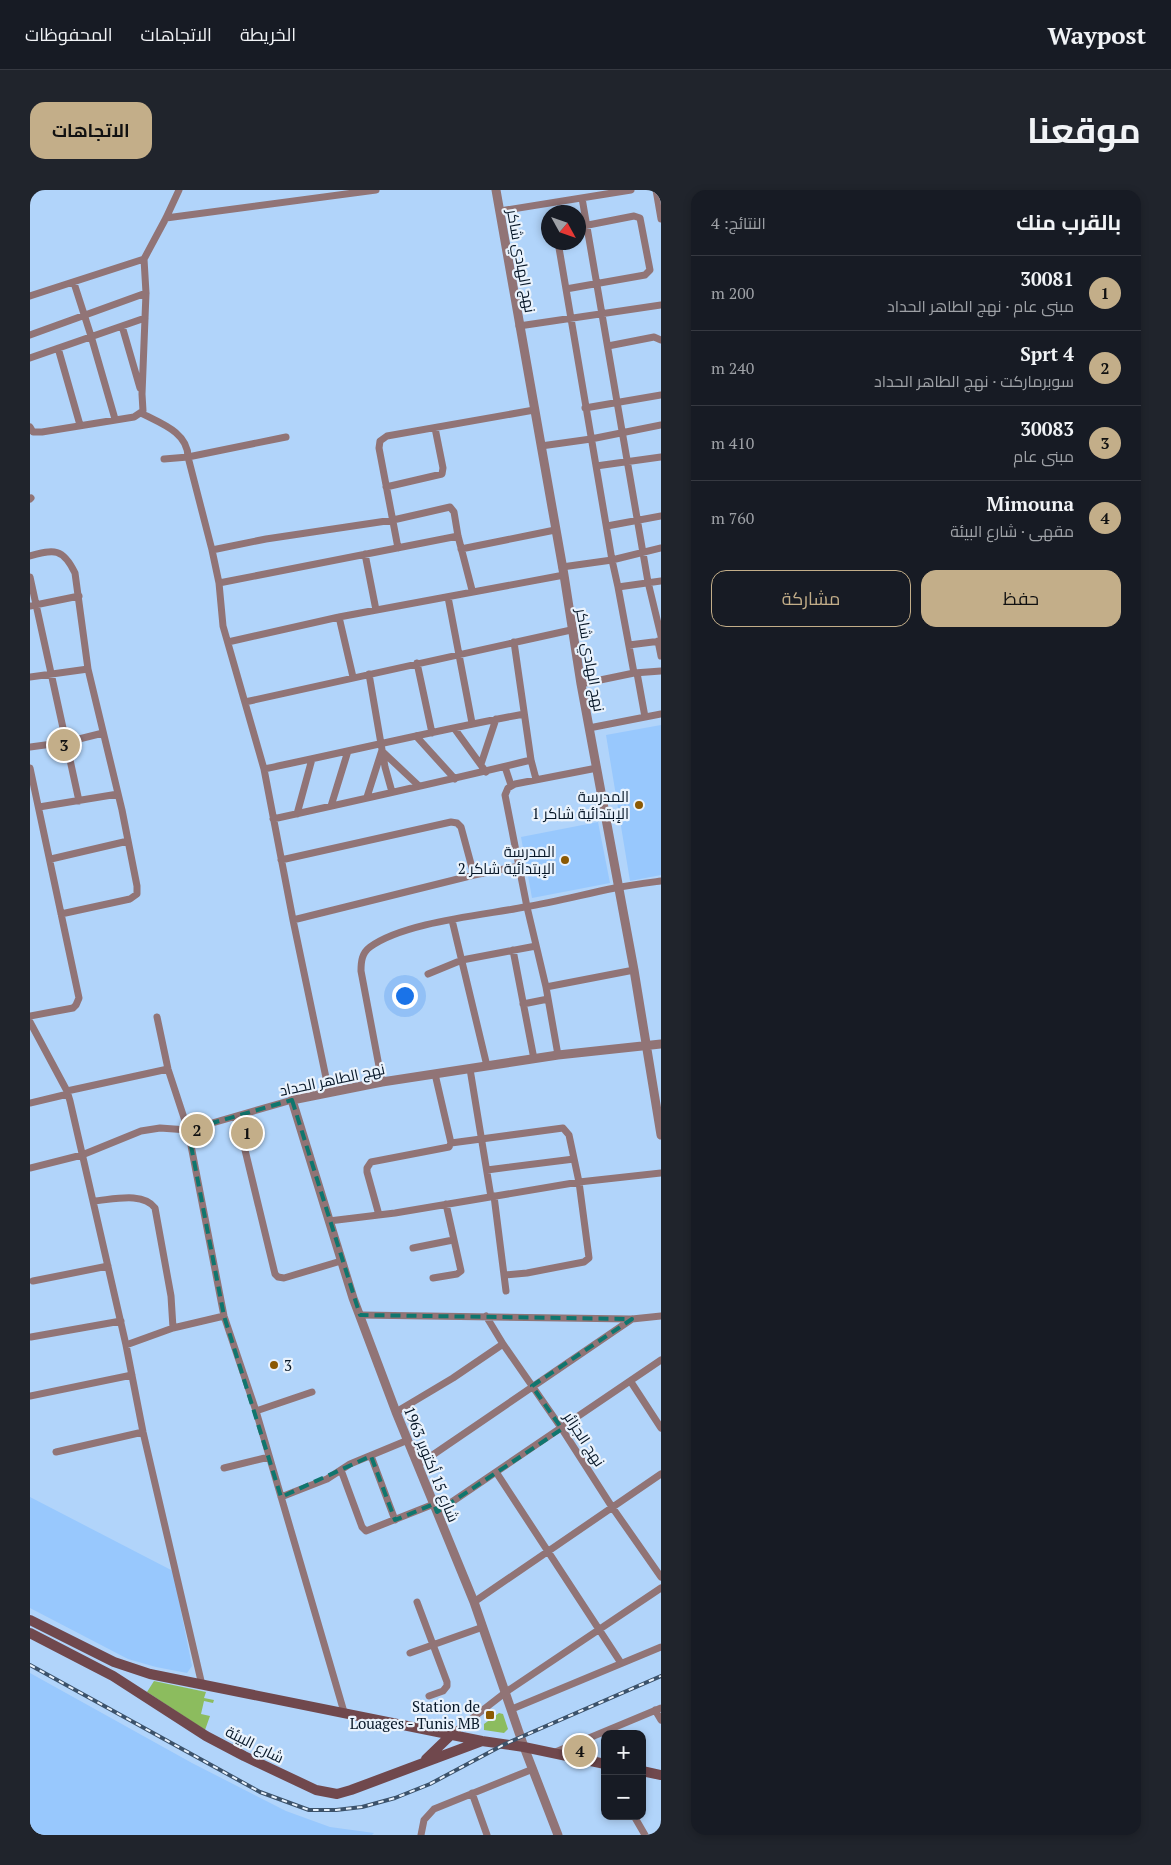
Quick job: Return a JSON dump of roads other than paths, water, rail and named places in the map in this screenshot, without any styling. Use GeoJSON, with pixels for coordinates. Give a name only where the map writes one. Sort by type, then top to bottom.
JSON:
{"type":"FeatureCollection","features":[{"type":"Feature","properties":{"kind":"main road","name":"شارع البيئة"},"geometry":{"type":"LineString","coordinates":[[30,1620],[121,1665],[158,1676],[482,1741],[524,1747],[601,1764]]}},
{"type":"Feature","properties":{"kind":"main road","name":"شارع البيئة"},"geometry":{"type":"LineString","coordinates":[[30,1633],[113,1676],[206,1736],[316,1790],[337,1794],[351,1790],[482,1741]]}},
{"type":"Feature","properties":{"kind":"main road"},"geometry":{"type":"LineString","coordinates":[[69,1653],[74,1643]]}},
{"type":"Feature","properties":{"kind":"main road"},"geometry":{"type":"LineString","coordinates":[[419,1764],[452,1734]]}},
{"type":"Feature","properties":{"kind":"main road"},"geometry":{"type":"LineString","coordinates":[[646,1772],[661,1775]]}},
{"type":"Feature","properties":{"kind":"street"},"geometry":{"type":"LineString","coordinates":[[142,394],[146,293],[144,259],[179,190]]}},
{"type":"Feature","properties":{"kind":"street"},"geometry":{"type":"LineString","coordinates":[[166,218],[376,190]]}},
{"type":"Feature","properties":{"kind":"street","name":"نهج الهادي شاكر"},"geometry":{"type":"LineString","coordinates":[[496,190],[563,571],[571,630],[634,970],[661,1135]]}},
{"type":"Feature","properties":{"kind":"street"},"geometry":{"type":"LineString","coordinates":[[500,212],[631,190]]}},
{"type":"Feature","properties":{"kind":"street"},"geometry":{"type":"LineString","coordinates":[[656,190],[661,219]]}},
{"type":"Feature","properties":{"kind":"street"},"geometry":{"type":"LineString","coordinates":[[582,198],[648,582],[660,639],[661,656]]}},
{"type":"Feature","properties":{"kind":"street"},"geometry":{"type":"LineString","coordinates":[[566,289],[645,275],[649,272],[650,266],[640,218],[634,216],[587,226]]}},
{"type":"Feature","properties":{"kind":"street"},"geometry":{"type":"LineString","coordinates":[[559,250],[612,560],[645,717]]}},
{"type":"Feature","properties":{"kind":"street"},"geometry":{"type":"LineString","coordinates":[[30,296],[144,259]]}},
{"type":"Feature","properties":{"kind":"street"},"geometry":{"type":"LineString","coordinates":[[74,283],[114,419]]}},
{"type":"Feature","properties":{"kind":"street"},"geometry":{"type":"LineString","coordinates":[[30,335],[146,293]]}},
{"type":"Feature","properties":{"kind":"street"},"geometry":{"type":"LineString","coordinates":[[519,326],[661,305]]}},
{"type":"Feature","properties":{"kind":"street"},"geometry":{"type":"LineString","coordinates":[[30,358],[144,318]]}},
{"type":"Feature","properties":{"kind":"street"},"geometry":{"type":"LineString","coordinates":[[30,428],[31,431],[37,433],[134,417],[141,413],[144,409],[142,394],[122,326]]}},
{"type":"Feature","properties":{"kind":"street"},"geometry":{"type":"LineString","coordinates":[[608,346],[654,336],[661,340]]}},
{"type":"Feature","properties":{"kind":"street"},"geometry":{"type":"LineString","coordinates":[[58,348],[80,425]]}},
{"type":"Feature","properties":{"kind":"street"},"geometry":{"type":"LineString","coordinates":[[585,408],[661,395]]}},
{"type":"Feature","properties":{"kind":"street"},"geometry":{"type":"LineString","coordinates":[[398,548],[386,487],[380,441],[387,436],[534,410]]}},
{"type":"Feature","properties":{"kind":"street"},"geometry":{"type":"LineString","coordinates":[[141,413],[178,434],[187,446],[188,457],[212,550],[218,583],[220,612],[264,769],[329,1092]]}},
{"type":"Feature","properties":{"kind":"street"},"geometry":{"type":"LineString","coordinates":[[541,446],[591,439],[661,425]]}},
{"type":"Feature","properties":{"kind":"street"},"geometry":{"type":"LineString","coordinates":[[386,487],[442,474],[443,468],[436,428]]}},
{"type":"Feature","properties":{"kind":"street"},"geometry":{"type":"LineString","coordinates":[[164,459],[188,457],[286,437]]}},
{"type":"Feature","properties":{"kind":"street"},"geometry":{"type":"LineString","coordinates":[[596,466],[661,457]]}},
{"type":"Feature","properties":{"kind":"street"},"geometry":{"type":"LineString","coordinates":[[212,550],[266,539],[393,520],[450,507],[454,512],[472,590]]}},
{"type":"Feature","properties":{"kind":"street"},"geometry":{"type":"LineString","coordinates":[[607,526],[661,516]]}},
{"type":"Feature","properties":{"kind":"street"},"geometry":{"type":"LineString","coordinates":[[461,549],[555,530]]}},
{"type":"Feature","properties":{"kind":"street"},"geometry":{"type":"LineString","coordinates":[[218,583],[458,536]]}},
{"type":"Feature","properties":{"kind":"street"},"geometry":{"type":"LineString","coordinates":[[228,642],[339,617],[448,597],[661,548]]}},
{"type":"Feature","properties":{"kind":"street"},"geometry":{"type":"LineString","coordinates":[[30,556],[53,550],[69,562],[74,574],[79,596],[88,669],[138,886],[137,894],[126,900],[61,914]]}},
{"type":"Feature","properties":{"kind":"street"},"geometry":{"type":"LineString","coordinates":[[365,554],[376,610]]}},
{"type":"Feature","properties":{"kind":"street"},"geometry":{"type":"LineString","coordinates":[[30,577],[33,605],[51,673],[79,801]]}},
{"type":"Feature","properties":{"kind":"street"},"geometry":{"type":"LineString","coordinates":[[618,587],[661,580]]}},
{"type":"Feature","properties":{"kind":"street"},"geometry":{"type":"LineString","coordinates":[[33,605],[79,596]]}},
{"type":"Feature","properties":{"kind":"street"},"geometry":{"type":"LineString","coordinates":[[448,597],[472,723]]}},
{"type":"Feature","properties":{"kind":"street"},"geometry":{"type":"LineString","coordinates":[[339,617],[353,677]]}},
{"type":"Feature","properties":{"kind":"street"},"geometry":{"type":"LineString","coordinates":[[245,702],[459,653],[571,630]]}},
{"type":"Feature","properties":{"kind":"street"},"geometry":{"type":"LineString","coordinates":[[629,645],[660,639]]}},
{"type":"Feature","properties":{"kind":"street"},"geometry":{"type":"LineString","coordinates":[[514,642],[531,760],[536,779]]}},
{"type":"Feature","properties":{"kind":"street"},"geometry":{"type":"LineString","coordinates":[[417,663],[432,733]]}},
{"type":"Feature","properties":{"kind":"street"},"geometry":{"type":"LineString","coordinates":[[30,676],[88,669]]}},
{"type":"Feature","properties":{"kind":"street"},"geometry":{"type":"LineString","coordinates":[[581,684],[635,673],[661,671]]}},
{"type":"Feature","properties":{"kind":"street"},"geometry":{"type":"LineString","coordinates":[[369,674],[392,792]]}},
{"type":"Feature","properties":{"kind":"street"},"geometry":{"type":"LineString","coordinates":[[264,769],[348,751],[383,749],[416,736],[472,723],[524,714]]}},
{"type":"Feature","properties":{"kind":"street"},"geometry":{"type":"LineString","coordinates":[[589,728],[661,714]]}},
{"type":"Feature","properties":{"kind":"street"},"geometry":{"type":"LineString","coordinates":[[481,764],[496,719]]}},
{"type":"Feature","properties":{"kind":"street"},"geometry":{"type":"LineString","coordinates":[[454,728],[486,772]]}},
{"type":"Feature","properties":{"kind":"street"},"geometry":{"type":"LineString","coordinates":[[30,747],[67,742],[103,733]]}},
{"type":"Feature","properties":{"kind":"street"},"geometry":{"type":"LineString","coordinates":[[416,736],[455,779]]}},
{"type":"Feature","properties":{"kind":"street"},"geometry":{"type":"LineString","coordinates":[[383,749],[419,786]]}},
{"type":"Feature","properties":{"kind":"street"},"geometry":{"type":"LineString","coordinates":[[367,797],[383,749]]}},
{"type":"Feature","properties":{"kind":"street"},"geometry":{"type":"LineString","coordinates":[[330,806],[348,751]]}},
{"type":"Feature","properties":{"kind":"street"},"geometry":{"type":"LineString","coordinates":[[297,814],[312,759]]}},
{"type":"Feature","properties":{"kind":"street"},"geometry":{"type":"LineString","coordinates":[[273,819],[486,772],[531,760]]}},
{"type":"Feature","properties":{"kind":"street"},"geometry":{"type":"LineString","coordinates":[[505,767],[511,785]]}},
{"type":"Feature","properties":{"kind":"street"},"geometry":{"type":"LineString","coordinates":[[30,768],[51,860],[78,1002],[73,1008],[30,1016]]}},
{"type":"Feature","properties":{"kind":"street"},"geometry":{"type":"LineString","coordinates":[[558,1055],[546,987],[505,800],[506,792],[511,785],[597,768]]}},
{"type":"Feature","properties":{"kind":"street"},"geometry":{"type":"LineString","coordinates":[[39,807],[118,794]]}},
{"type":"Feature","properties":{"kind":"street"},"geometry":{"type":"LineString","coordinates":[[281,860],[451,822],[457,823],[461,827],[474,875]]}},
{"type":"Feature","properties":{"kind":"street"},"geometry":{"type":"LineString","coordinates":[[51,860],[128,841]]}},
{"type":"Feature","properties":{"kind":"street"},"geometry":{"type":"LineString","coordinates":[[293,920],[474,875],[519,866]]}},
{"type":"Feature","properties":{"kind":"street"},"geometry":{"type":"LineString","coordinates":[[382,1082],[361,971],[363,955],[368,949],[385,939],[424,926],[527,907],[618,887],[661,881]]}},
{"type":"Feature","properties":{"kind":"street"},"geometry":{"type":"LineString","coordinates":[[452,920],[487,1066]]}},
{"type":"Feature","properties":{"kind":"street"},"geometry":{"type":"LineString","coordinates":[[428,974],[462,960],[536,946]]}},
{"type":"Feature","properties":{"kind":"street"},"geometry":{"type":"LineString","coordinates":[[513,950],[534,1059]]}},
{"type":"Feature","properties":{"kind":"street"},"geometry":{"type":"LineString","coordinates":[[546,987],[634,970]]}},
{"type":"Feature","properties":{"kind":"street"},"geometry":{"type":"LineString","coordinates":[[523,1004],[548,999]]}},
{"type":"Feature","properties":{"kind":"street"},"geometry":{"type":"LineString","coordinates":[[157,1017],[168,1069],[188,1130],[224,1316],[256,1411],[344,1712]]}},
{"type":"Feature","properties":{"kind":"street"},"geometry":{"type":"LineString","coordinates":[[30,1022],[67,1093],[121,1322],[144,1432],[202,1685]]}},
{"type":"Feature","properties":{"kind":"street","name":"نهج الطاهر الحداد"},"geometry":{"type":"LineString","coordinates":[[30,1168],[82,1155],[130,1135],[150,1129],[188,1130],[292,1100],[329,1092],[558,1055],[661,1044]]}},
{"type":"Feature","properties":{"kind":"street"},"geometry":{"type":"LineString","coordinates":[[30,1103],[168,1069]]}},
{"type":"Feature","properties":{"kind":"street"},"geometry":{"type":"LineString","coordinates":[[470,1069],[481,1139],[493,1196],[506,1291]]}},
{"type":"Feature","properties":{"kind":"street"},"geometry":{"type":"LineString","coordinates":[[379,1215],[367,1172],[368,1164],[375,1160],[451,1146],[435,1074]]}},
{"type":"Feature","properties":{"kind":"street","name":"شارع 15 أكتوبر 1963"},"geometry":{"type":"LineString","coordinates":[[292,1100],[341,1260],[360,1315],[396,1412],[474,1602],[524,1747],[558,1835]]}},
{"type":"Feature","properties":{"kind":"street"},"geometry":{"type":"LineString","coordinates":[[237,1117],[275,1274],[278,1277],[284,1278],[341,1260]]}},
{"type":"Feature","properties":{"kind":"street"},"geometry":{"type":"LineString","coordinates":[[451,1143],[562,1128],[569,1135],[579,1182],[590,1252],[588,1260],[527,1273],[505,1275]]}},
{"type":"Feature","properties":{"kind":"street"},"geometry":{"type":"LineString","coordinates":[[487,1170],[574,1159]]}},
{"type":"Feature","properties":{"kind":"street"},"geometry":{"type":"LineString","coordinates":[[329,1221],[379,1215],[579,1182],[661,1173]]}},
{"type":"Feature","properties":{"kind":"street"},"geometry":{"type":"LineString","coordinates":[[93,1201],[143,1198],[155,1208],[171,1296],[174,1328]]}},
{"type":"Feature","properties":{"kind":"street"},"geometry":{"type":"LineString","coordinates":[[433,1278],[461,1272],[446,1204]]}},
{"type":"Feature","properties":{"kind":"street"},"geometry":{"type":"LineString","coordinates":[[413,1248],[453,1240]]}},
{"type":"Feature","properties":{"kind":"street"},"geometry":{"type":"LineString","coordinates":[[33,1281],[108,1266]]}},
{"type":"Feature","properties":{"kind":"street"},"geometry":{"type":"LineString","coordinates":[[360,1315],[632,1319],[661,1316]]}},
{"type":"Feature","properties":{"kind":"street"},"geometry":{"type":"LineString","coordinates":[[126,1345],[174,1328],[224,1316]]}},
{"type":"Feature","properties":{"kind":"street","name":"نهج الجزائر"},"geometry":{"type":"LineString","coordinates":[[486,1316],[612,1507],[661,1577]]}},
{"type":"Feature","properties":{"kind":"street"},"geometry":{"type":"LineString","coordinates":[[418,1464],[632,1319]]}},
{"type":"Feature","properties":{"kind":"street"},"geometry":{"type":"LineString","coordinates":[[31,1337],[121,1322]]}},
{"type":"Feature","properties":{"kind":"street"},"geometry":{"type":"LineString","coordinates":[[396,1412],[453,1378],[503,1344]]}},
{"type":"Feature","properties":{"kind":"street"},"geometry":{"type":"LineString","coordinates":[[341,1470],[363,1529],[366,1531],[436,1508],[562,1429],[661,1360]]}},
{"type":"Feature","properties":{"kind":"street"},"geometry":{"type":"LineString","coordinates":[[30,1396],[132,1375]]}},
{"type":"Feature","properties":{"kind":"street"},"geometry":{"type":"LineString","coordinates":[[631,1382],[661,1428]]}},
{"type":"Feature","properties":{"kind":"street"},"geometry":{"type":"LineString","coordinates":[[256,1411],[312,1392]]}},
{"type":"Feature","properties":{"kind":"street"},"geometry":{"type":"LineString","coordinates":[[56,1452],[144,1432]]}},
{"type":"Feature","properties":{"kind":"street"},"geometry":{"type":"LineString","coordinates":[[280,1497],[327,1479],[350,1464],[408,1440]]}},
{"type":"Feature","properties":{"kind":"street"},"geometry":{"type":"LineString","coordinates":[[371,1456],[395,1520]]}},
{"type":"Feature","properties":{"kind":"street"},"geometry":{"type":"LineString","coordinates":[[224,1468],[269,1457]]}},
{"type":"Feature","properties":{"kind":"street"},"geometry":{"type":"LineString","coordinates":[[496,1472],[621,1663]]}},
{"type":"Feature","properties":{"kind":"street"},"geometry":{"type":"LineString","coordinates":[[474,1602],[661,1474]]}},
{"type":"Feature","properties":{"kind":"street"},"geometry":{"type":"LineString","coordinates":[[452,1734],[506,1692],[661,1588]]}},
{"type":"Feature","properties":{"kind":"street"},"geometry":{"type":"LineString","coordinates":[[417,1602],[447,1686],[443,1691],[429,1696]]}},
{"type":"Feature","properties":{"kind":"street"},"geometry":{"type":"LineString","coordinates":[[410,1653],[483,1627]]}},
{"type":"Feature","properties":{"kind":"street"},"geometry":{"type":"LineString","coordinates":[[512,1709],[661,1647]]}},
{"type":"Feature","properties":{"kind":"street"},"geometry":{"type":"LineString","coordinates":[[553,1753],[658,1709],[661,1720]]}},
{"type":"Feature","properties":{"kind":"street"},"geometry":{"type":"LineString","coordinates":[[421,1835],[424,1820],[428,1813],[434,1809],[533,1769]]}},
{"type":"Feature","properties":{"kind":"street"},"geometry":{"type":"LineString","coordinates":[[472,1793],[487,1835]]}},
{"type":"Feature","properties":{"kind":"street"},"geometry":{"type":"LineString","coordinates":[[636,1820],[645,1835]]}},
{"type":"Feature","properties":{"kind":"railway"},"geometry":{"type":"LineString","coordinates":[[30,1665],[260,1792],[309,1810],[336,1810],[362,1807],[395,1798],[430,1784],[505,1744],[661,1676]]}},
{"type":"Feature","properties":{"kind":"place","name":"30083"},"geometry":{"type":"Point","coordinates":[64,745]}},
{"type":"Feature","properties":{"kind":"place","name":"المدرسة الإبتدائية شاكر 1"},"geometry":{"type":"Point","coordinates":[639,805]}},
{"type":"Feature","properties":{"kind":"place","name":"المدرسة الإبتدائية شاكر 2"},"geometry":{"type":"Point","coordinates":[565,860]}},
{"type":"Feature","properties":{"kind":"place","name":"Sprt 4"},"geometry":{"type":"Point","coordinates":[197,1130]}},
{"type":"Feature","properties":{"kind":"place","name":"30081"},"geometry":{"type":"Point","coordinates":[247,1133]}},
{"type":"Feature","properties":{"kind":"place","name":"3"},"geometry":{"type":"Point","coordinates":[274,1365]}},
{"type":"Feature","properties":{"kind":"place","name":"Station de Louages - Tunis MB"},"geometry":{"type":"Point","coordinates":[490,1715]}},
{"type":"Feature","properties":{"kind":"place","name":"Mimouna"},"geometry":{"type":"Point","coordinates":[580,1751]}}]}
